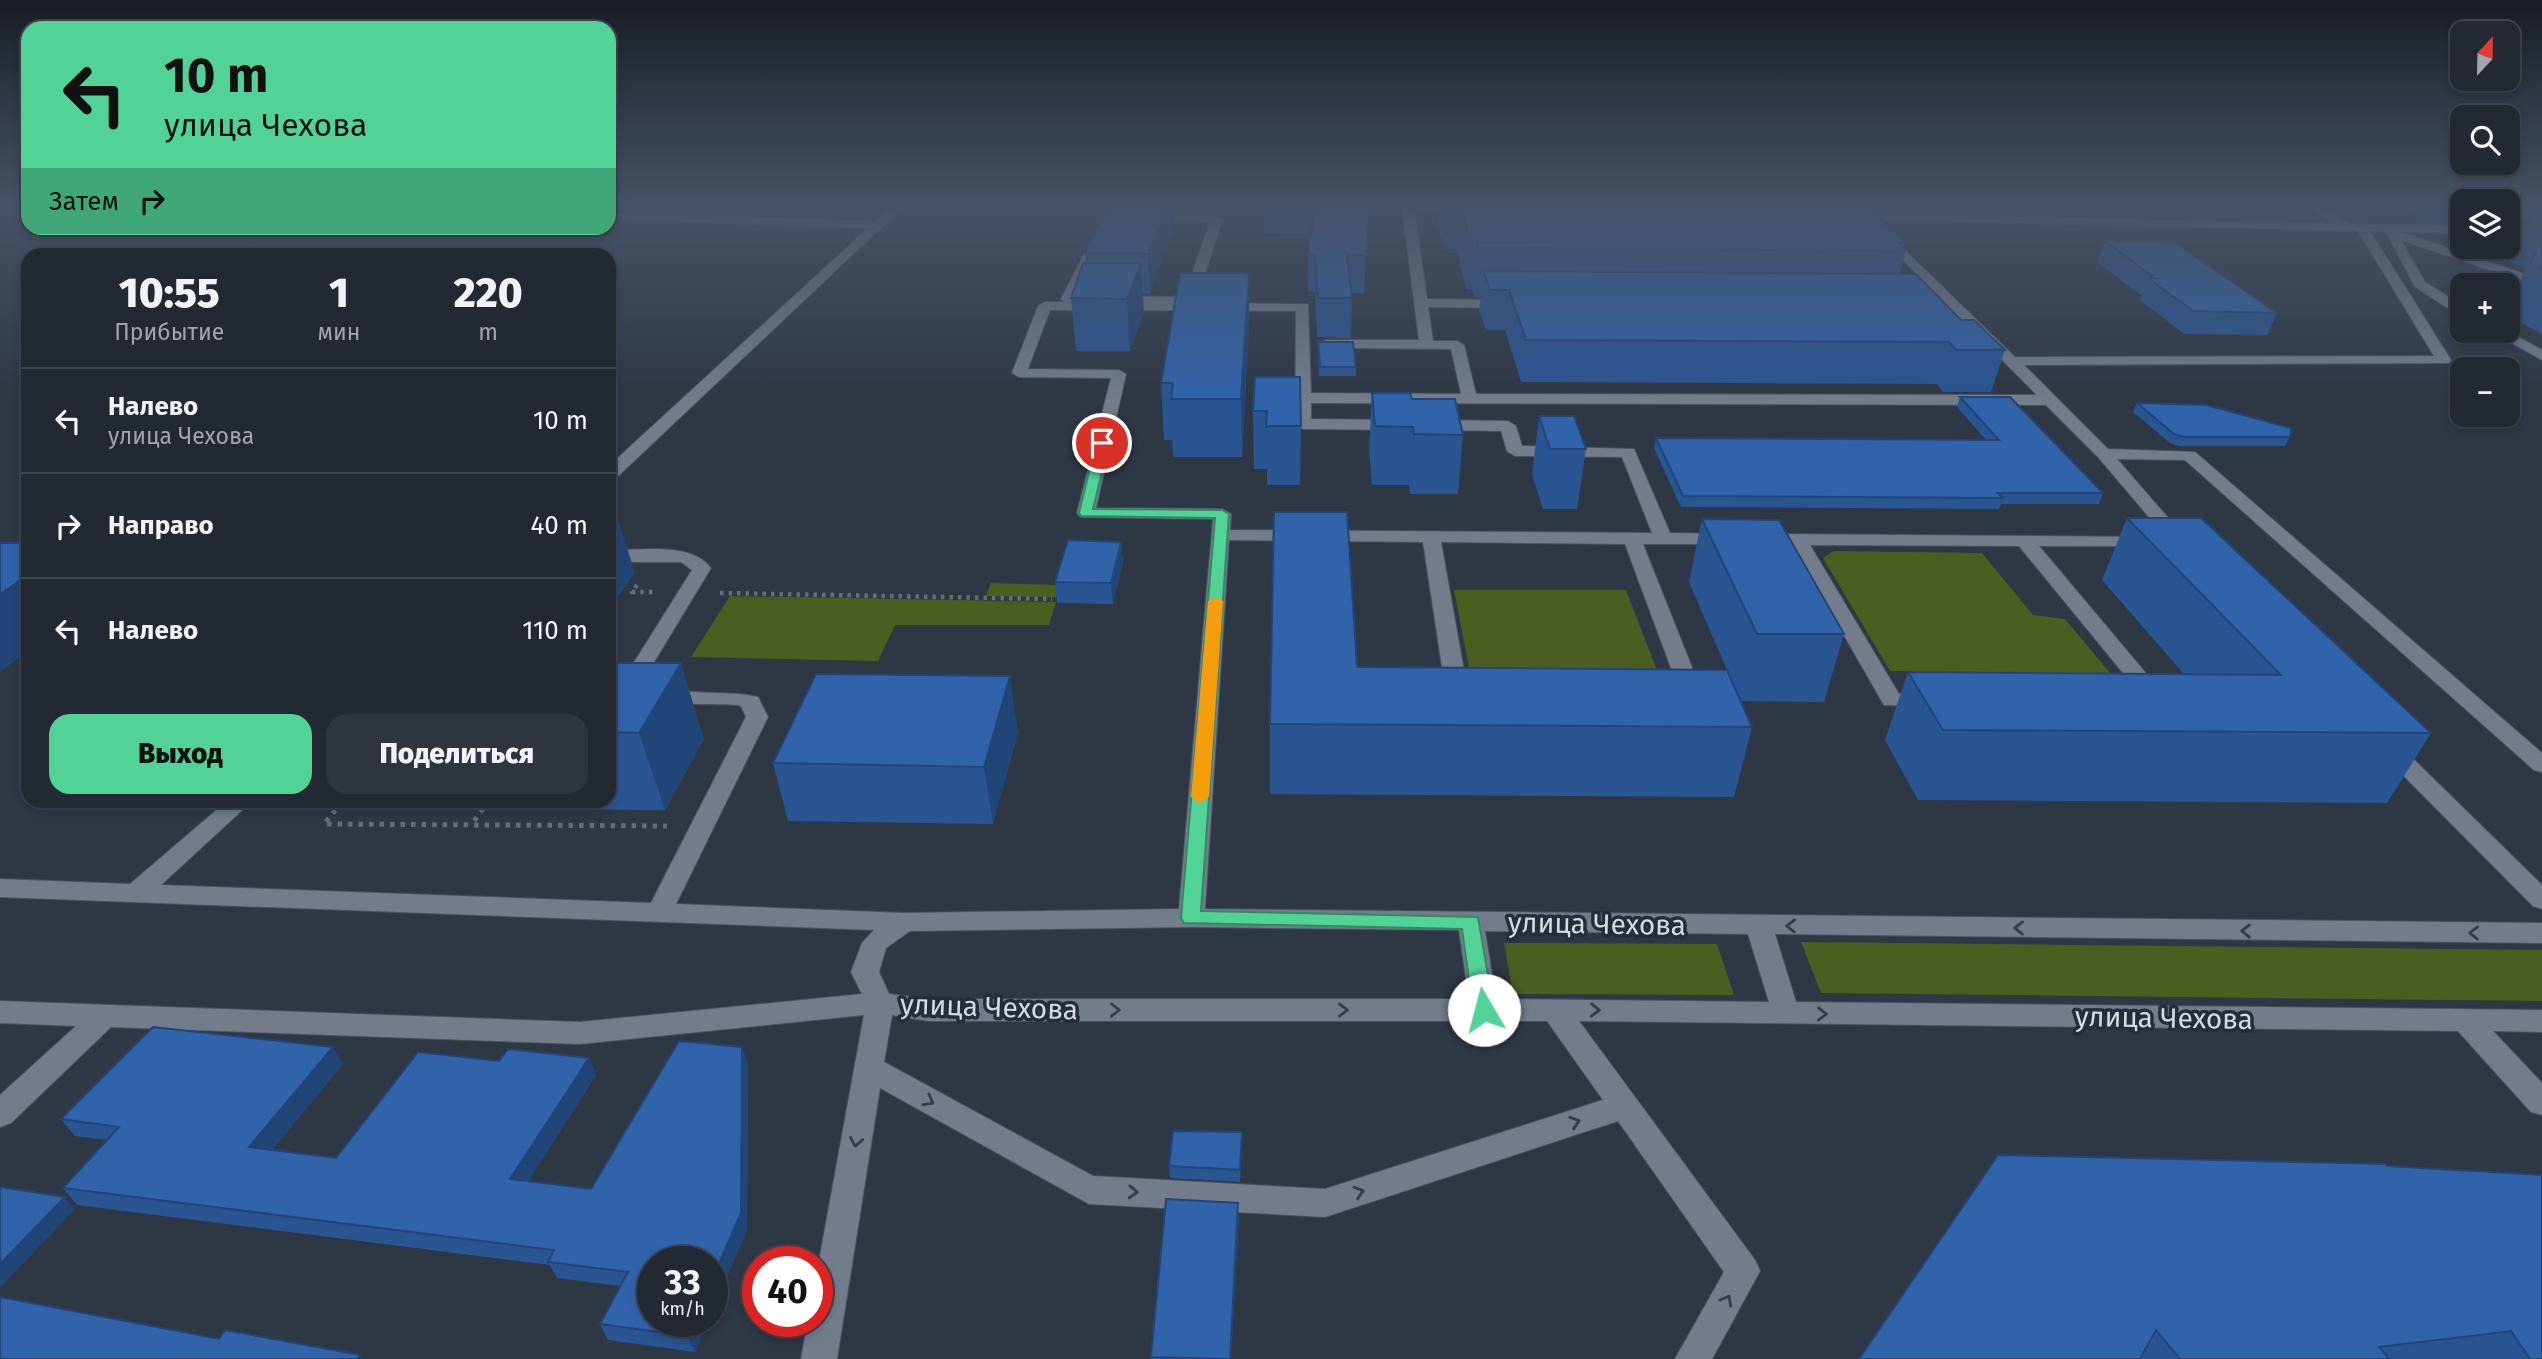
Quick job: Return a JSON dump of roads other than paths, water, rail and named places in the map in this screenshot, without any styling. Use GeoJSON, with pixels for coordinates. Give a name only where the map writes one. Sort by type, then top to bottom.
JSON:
{"type":"FeatureCollection","features":[{"type":"Feature","properties":{"kind":"street"},"geometry":{"type":"LineString","coordinates":[[616,468],[828,271]]}},
{"type":"Feature","properties":{"kind":"street"},"geometry":{"type":"LineString","coordinates":[[1066,302],[1081,271]]}},
{"type":"Feature","properties":{"kind":"street"},"geometry":{"type":"LineString","coordinates":[[1191,918],[1222,514],[1086,513],[1119,374],[1019,373],[1045,306],[1066,302],[1176,301],[1192,292],[1199,271]]}},
{"type":"Feature","properties":{"kind":"street"},"geometry":{"type":"LineString","coordinates":[[1417,271],[1427,345]]}},
{"type":"Feature","properties":{"kind":"street"},"geometry":{"type":"LineString","coordinates":[[1221,536],[2024,540],[2185,546],[2104,454],[1922,271]]}},
{"type":"Feature","properties":{"kind":"street"},"geometry":{"type":"LineString","coordinates":[[2012,361],[2444,360],[2385,271]]}},
{"type":"Feature","properties":{"kind":"street"},"geometry":{"type":"LineString","coordinates":[[2412,271],[2420,284],[2450,303]]}},
{"type":"Feature","properties":{"kind":"street"},"geometry":{"type":"LineString","coordinates":[[2506,271],[2542,284]]}},
{"type":"Feature","properties":{"kind":"street"},"geometry":{"type":"LineString","coordinates":[[1066,302],[1303,307],[1303,424],[1508,426],[1515,451],[1628,452],[1662,538]]}},
{"type":"Feature","properties":{"kind":"street"},"geometry":{"type":"LineString","coordinates":[[1421,303],[1518,304]]}},
{"type":"Feature","properties":{"kind":"street"},"geometry":{"type":"LineString","coordinates":[[1931,307],[1958,307]]}},
{"type":"Feature","properties":{"kind":"street"},"geometry":{"type":"LineString","coordinates":[[2519,343],[2542,356]]}},
{"type":"Feature","properties":{"kind":"street"},"geometry":{"type":"LineString","coordinates":[[1303,344],[1457,345],[1470,399]]}},
{"type":"Feature","properties":{"kind":"street"},"geometry":{"type":"LineString","coordinates":[[1302,398],[2052,400]]}},
{"type":"Feature","properties":{"kind":"street"},"geometry":{"type":"LineString","coordinates":[[2104,454],[2189,455],[2542,765]]}},
{"type":"Feature","properties":{"kind":"street"},"geometry":{"type":"LineString","coordinates":[[1432,537],[1457,693],[1471,693]]}},
{"type":"Feature","properties":{"kind":"street"},"geometry":{"type":"LineString","coordinates":[[1632,538],[1693,695],[1665,695]]}},
{"type":"Feature","properties":{"kind":"street"},"geometry":{"type":"LineString","coordinates":[[1798,539],[1892,700],[1945,700]]}},
{"type":"Feature","properties":{"kind":"street"},"geometry":{"type":"LineString","coordinates":[[2024,540],[2159,702],[2132,702]]}},
{"type":"Feature","properties":{"kind":"street"},"geometry":{"type":"LineString","coordinates":[[616,556],[673,556],[694,560],[702,568],[638,672],[639,684],[654,694],[744,699],[756,709],[757,717],[659,912]]}},
{"type":"Feature","properties":{"kind":"street"},"geometry":{"type":"LineString","coordinates":[[2375,735],[2542,900]]}},
{"type":"Feature","properties":{"kind":"street"},"geometry":{"type":"LineString","coordinates":[[136,893],[233,808]]}},
{"type":"Feature","properties":{"kind":"street"},"geometry":{"type":"LineString","coordinates":[[0,888],[905,922]]}},
{"type":"Feature","properties":{"kind":"street","name":"улица Чехова"},"geometry":{"type":"LineString","coordinates":[[2542,933],[1191,918],[905,922],[875,943],[864,972],[880,1003],[928,1010],[1555,1010],[2542,1021]]}},
{"type":"Feature","properties":{"kind":"street"},"geometry":{"type":"LineString","coordinates":[[1471,922],[1484,1010]]}},
{"type":"Feature","properties":{"kind":"street"},"geometry":{"type":"LineString","coordinates":[[1759,926],[1786,1013]]}},
{"type":"Feature","properties":{"kind":"street"},"geometry":{"type":"LineString","coordinates":[[0,1012],[580,1033],[880,1003],[819,1359]]}},
{"type":"Feature","properties":{"kind":"street"},"geometry":{"type":"LineString","coordinates":[[1555,1010],[1743,1271],[1693,1359]]}},
{"type":"Feature","properties":{"kind":"street"},"geometry":{"type":"LineString","coordinates":[[0,1114],[106,1015]]}},
{"type":"Feature","properties":{"kind":"street"},"geometry":{"type":"LineString","coordinates":[[2466,1021],[2542,1103]]}},
{"type":"Feature","properties":{"kind":"street"},"geometry":{"type":"LineString","coordinates":[[869,1067],[1089,1190],[1325,1203],[1624,1106]]}}]}
